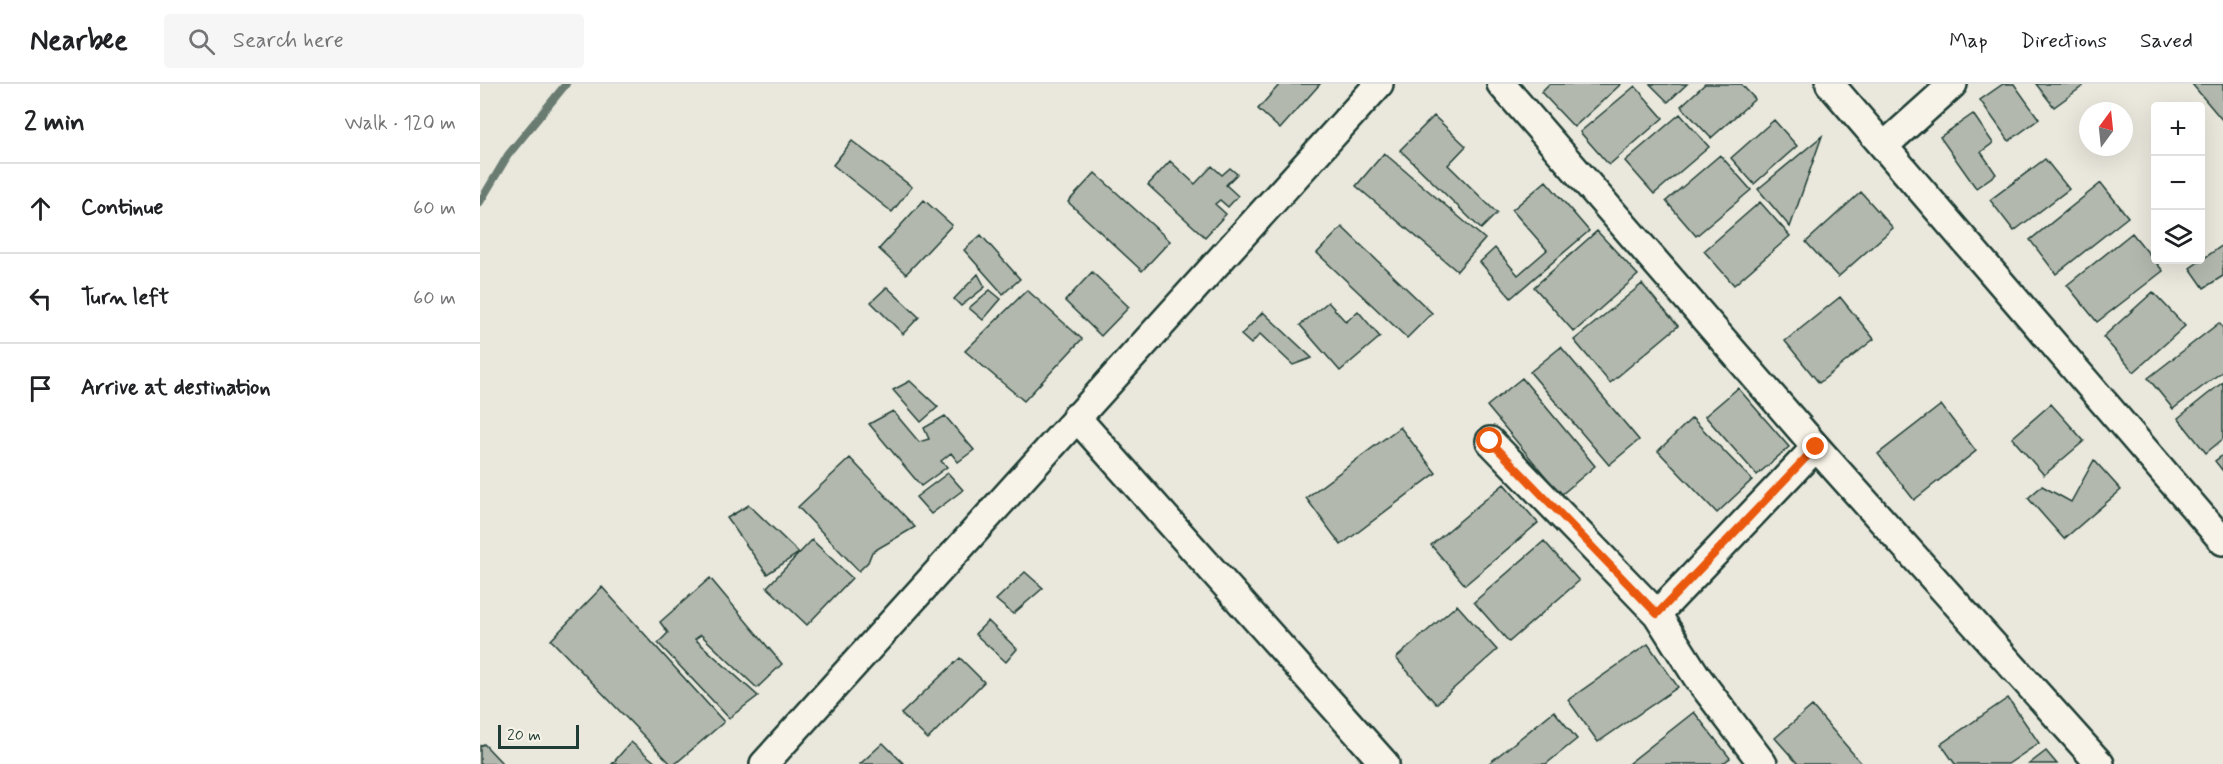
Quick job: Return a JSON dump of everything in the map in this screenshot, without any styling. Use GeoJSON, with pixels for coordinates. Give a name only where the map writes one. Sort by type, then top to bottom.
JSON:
{"type":"FeatureCollection","features":[{"type":"Feature","properties":{"kind":"street"},"geometry":{"type":"LineString","coordinates":[[772,761],[1076,417],[1379,84]]}},
{"type":"Feature","properties":{"kind":"street"},"geometry":{"type":"LineString","coordinates":[[1501,84],[1816,447],[2100,764]]}},
{"type":"Feature","properties":{"kind":"street"},"geometry":{"type":"LineString","coordinates":[[1830,84],[2223,541]]}},
{"type":"Feature","properties":{"kind":"street"},"geometry":{"type":"LineString","coordinates":[[1884,146],[1953,84]]}},
{"type":"Feature","properties":{"kind":"street"},"geometry":{"type":"LineString","coordinates":[[1076,417],[1385,764]]}},
{"type":"Feature","properties":{"kind":"street"},"geometry":{"type":"LineString","coordinates":[[1490,441],[1657,614],[1697,677],[1763,764]]}},
{"type":"Feature","properties":{"kind":"street"},"geometry":{"type":"LineString","coordinates":[[1657,614],[1816,447]]}},
{"type":"Feature","properties":{"kind":"building"},"geometry":{"type":"Polygon","coordinates":[[[1280,84],[1320,84],[1280,129],[1258,109],[1280,84]]]}},
{"type":"Feature","properties":{"kind":"building"},"geometry":{"type":"Polygon","coordinates":[[[1549,84],[1621,84],[1574,127],[1541,92],[1549,84]]]}},
{"type":"Feature","properties":{"kind":"building"},"geometry":{"type":"Polygon","coordinates":[[[1650,84],[1687,84],[1668,102],[1650,84]]]}},
{"type":"Feature","properties":{"kind":"building"},"geometry":{"type":"Polygon","coordinates":[[[1705,84],[1741,84],[1755,99],[1711,138],[1681,106],[1705,84]]]}},
{"type":"Feature","properties":{"kind":"building"},"geometry":{"type":"Polygon","coordinates":[[[2003,84],[2014,84],[2039,119],[2009,141],[1980,100],[2003,84]]]}},
{"type":"Feature","properties":{"kind":"building"},"geometry":{"type":"Polygon","coordinates":[[[2036,84],[2082,84],[2083,86],[2054,107],[2036,84]]]}},
{"type":"Feature","properties":{"kind":"building"},"geometry":{"type":"Polygon","coordinates":[[[2192,84],[2223,84],[2223,121],[2192,84]]]}},
{"type":"Feature","properties":{"kind":"building"},"geometry":{"type":"Polygon","coordinates":[[[1635,86],[1663,118],[1609,165],[1580,132],[1635,86]]]}},
{"type":"Feature","properties":{"kind":"building"},"geometry":{"type":"Polygon","coordinates":[[[1680,114],[1709,147],[1654,194],[1625,161],[1680,114]]]}},
{"type":"Feature","properties":{"kind":"building"},"geometry":{"type":"Polygon","coordinates":[[[1973,114],[1993,143],[1981,152],[1996,174],[1976,188],[1940,137],[1973,114]]]}},
{"type":"Feature","properties":{"kind":"building"},"geometry":{"type":"Polygon","coordinates":[[[1434,116],[1466,146],[1448,165],[1497,213],[1481,229],[1400,150],[1434,116]]]}},
{"type":"Feature","properties":{"kind":"building"},"geometry":{"type":"Polygon","coordinates":[[[1774,120],[1797,146],[1754,184],[1731,158],[1774,120]]]}},
{"type":"Feature","properties":{"kind":"building"},"geometry":{"type":"Polygon","coordinates":[[[1822,136],[1790,227],[1758,189],[1822,136]]]}},
{"type":"Feature","properties":{"kind":"building"},"geometry":{"type":"Polygon","coordinates":[[[852,141],[912,187],[892,212],[833,165],[852,141]]]}},
{"type":"Feature","properties":{"kind":"building"},"geometry":{"type":"Polygon","coordinates":[[[1384,153],[1485,239],[1457,271],[1356,186],[1384,153]]]}},
{"type":"Feature","properties":{"kind":"building"},"geometry":{"type":"Polygon","coordinates":[[[1720,155],[1751,190],[1696,236],[1666,201],[1720,155]]]}},
{"type":"Feature","properties":{"kind":"building"},"geometry":{"type":"Polygon","coordinates":[[[2045,159],[2069,189],[2014,231],[1990,200],[2045,159]]]}},
{"type":"Feature","properties":{"kind":"building"},"geometry":{"type":"Polygon","coordinates":[[[1170,161],[1195,184],[1212,166],[1222,175],[1230,168],[1237,174],[1226,185],[1238,196],[1228,207],[1220,200],[1215,204],[1226,214],[1205,237],[1148,185],[1170,161]]]}},
{"type":"Feature","properties":{"kind":"building"},"geometry":{"type":"Polygon","coordinates":[[[1095,173],[1170,241],[1142,271],[1068,202],[1095,173]]]}},
{"type":"Feature","properties":{"kind":"building"},"geometry":{"type":"Polygon","coordinates":[[[1546,181],[1589,231],[1511,298],[1480,262],[1495,248],[1518,275],[1547,250],[1512,210],[1546,181]]]}},
{"type":"Feature","properties":{"kind":"building"},"geometry":{"type":"Polygon","coordinates":[[[2101,183],[2128,217],[2056,274],[2030,240],[2101,183]]]}},
{"type":"Feature","properties":{"kind":"building"},"geometry":{"type":"Polygon","coordinates":[[[1861,192],[1893,228],[1838,277],[1806,242],[1861,192]]]}},
{"type":"Feature","properties":{"kind":"building"},"geometry":{"type":"Polygon","coordinates":[[[924,200],[952,225],[906,274],[879,249],[924,200]]]}},
{"type":"Feature","properties":{"kind":"building"},"geometry":{"type":"Polygon","coordinates":[[[1760,202],[1790,236],[1734,285],[1704,251],[1760,202]]]}},
{"type":"Feature","properties":{"kind":"building"},"geometry":{"type":"Polygon","coordinates":[[[1342,227],[1432,313],[1407,338],[1317,253],[1342,227]]]}},
{"type":"Feature","properties":{"kind":"building"},"geometry":{"type":"Polygon","coordinates":[[[1597,231],[1638,275],[1574,332],[1534,287],[1597,231]]]}},
{"type":"Feature","properties":{"kind":"building"},"geometry":{"type":"Polygon","coordinates":[[[2132,233],[2151,256],[2151,264],[2157,264],[2163,271],[2097,322],[2067,285],[2132,233]]]}},
{"type":"Feature","properties":{"kind":"building"},"geometry":{"type":"Polygon","coordinates":[[[981,235],[1020,279],[1003,294],[964,250],[981,235]]]}},
{"type":"Feature","properties":{"kind":"building"},"geometry":{"type":"Polygon","coordinates":[[[2223,245],[2223,276],[2204,288],[2190,268],[2196,264],[2205,264],[2205,258],[2223,245]]]}},
{"type":"Feature","properties":{"kind":"building"},"geometry":{"type":"Polygon","coordinates":[[[1092,272],[1129,307],[1101,336],[1065,301],[1092,272]]]}},
{"type":"Feature","properties":{"kind":"building"},"geometry":{"type":"Polygon","coordinates":[[[978,274],[985,287],[961,306],[954,299],[978,274]]]}},
{"type":"Feature","properties":{"kind":"building"},"geometry":{"type":"Polygon","coordinates":[[[1642,284],[1678,326],[1610,383],[1574,340],[1642,284]]]}},
{"type":"Feature","properties":{"kind":"building"},"geometry":{"type":"Polygon","coordinates":[[[887,287],[919,317],[903,334],[871,302],[887,287]]]}},
{"type":"Feature","properties":{"kind":"building"},"geometry":{"type":"Polygon","coordinates":[[[990,290],[1001,299],[983,320],[969,308],[990,290]]]}},
{"type":"Feature","properties":{"kind":"building"},"geometry":{"type":"Polygon","coordinates":[[[1027,290],[1082,339],[1024,401],[965,351],[1027,290]]]}},
{"type":"Feature","properties":{"kind":"building"},"geometry":{"type":"Polygon","coordinates":[[[2153,292],[2185,326],[2134,372],[2103,337],[2153,292]]]}},
{"type":"Feature","properties":{"kind":"building"},"geometry":{"type":"Polygon","coordinates":[[[1840,297],[1874,339],[1819,383],[1785,341],[1840,297]]]}},
{"type":"Feature","properties":{"kind":"building"},"geometry":{"type":"Polygon","coordinates":[[[1328,302],[1346,322],[1358,311],[1380,337],[1340,371],[1300,325],[1328,302]]]}},
{"type":"Feature","properties":{"kind":"building"},"geometry":{"type":"Polygon","coordinates":[[[1263,312],[1312,358],[1293,365],[1260,334],[1251,344],[1241,335],[1263,312]]]}},
{"type":"Feature","properties":{"kind":"building"},"geometry":{"type":"Polygon","coordinates":[[[2219,323],[2223,328],[2223,371],[2173,409],[2148,378],[2219,323]]]}},
{"type":"Feature","properties":{"kind":"building"},"geometry":{"type":"Polygon","coordinates":[[[1561,347],[1639,440],[1609,465],[1530,372],[1561,347]]]}},
{"type":"Feature","properties":{"kind":"building"},"geometry":{"type":"Polygon","coordinates":[[[1522,378],[1595,466],[1561,495],[1487,406],[1522,378]]]}},
{"type":"Feature","properties":{"kind":"building"},"geometry":{"type":"Polygon","coordinates":[[[910,381],[938,407],[921,422],[893,390],[910,381]]]}},
{"type":"Feature","properties":{"kind":"building"},"geometry":{"type":"Polygon","coordinates":[[[2223,382],[2223,439],[2206,453],[2178,418],[2223,382]]]}},
{"type":"Feature","properties":{"kind":"building"},"geometry":{"type":"Polygon","coordinates":[[[1738,388],[1789,447],[1757,475],[1705,416],[1738,388]]]}},
{"type":"Feature","properties":{"kind":"building"},"geometry":{"type":"Polygon","coordinates":[[[2051,404],[2084,441],[2044,475],[2012,438],[2051,404]]]}},
{"type":"Feature","properties":{"kind":"building"},"geometry":{"type":"Polygon","coordinates":[[[1941,405],[1976,451],[1914,500],[1878,454],[1941,405]]]}},
{"type":"Feature","properties":{"kind":"building"},"geometry":{"type":"Polygon","coordinates":[[[893,411],[919,442],[929,439],[924,428],[945,416],[974,450],[958,462],[951,453],[941,461],[947,467],[921,486],[869,424],[893,411]]]}},
{"type":"Feature","properties":{"kind":"building"},"geometry":{"type":"Polygon","coordinates":[[[1692,418],[1752,480],[1717,513],[1658,451],[1692,418]]]}},
{"type":"Feature","properties":{"kind":"building"},"geometry":{"type":"Polygon","coordinates":[[[1400,427],[1436,473],[1341,545],[1306,498],[1400,427]]]}},
{"type":"Feature","properties":{"kind":"building"},"geometry":{"type":"Polygon","coordinates":[[[2223,455],[2223,471],[2215,461],[2223,455]]]}},
{"type":"Feature","properties":{"kind":"building"},"geometry":{"type":"Polygon","coordinates":[[[850,458],[915,527],[872,552],[868,562],[859,571],[798,507],[850,458]]]}},
{"type":"Feature","properties":{"kind":"building"},"geometry":{"type":"Polygon","coordinates":[[[2094,460],[2121,490],[2064,539],[2028,498],[2042,486],[2071,502],[2094,460]]]}},
{"type":"Feature","properties":{"kind":"building"},"geometry":{"type":"Polygon","coordinates":[[[948,473],[963,490],[931,514],[916,497],[948,473]]]}},
{"type":"Feature","properties":{"kind":"building"},"geometry":{"type":"Polygon","coordinates":[[[1504,484],[1538,523],[1465,585],[1431,545],[1504,484]]]}},
{"type":"Feature","properties":{"kind":"building"},"geometry":{"type":"Polygon","coordinates":[[[749,505],[799,553],[767,574],[727,518],[749,505]]]}},
{"type":"Feature","properties":{"kind":"building"},"geometry":{"type":"Polygon","coordinates":[[[812,540],[852,578],[807,625],[767,587],[812,540]]]}},
{"type":"Feature","properties":{"kind":"building"},"geometry":{"type":"Polygon","coordinates":[[[1544,541],[1579,581],[1509,642],[1474,602],[1544,541]]]}},
{"type":"Feature","properties":{"kind":"building"},"geometry":{"type":"Polygon","coordinates":[[[1025,572],[1043,588],[1013,614],[996,600],[1025,572]]]}},
{"type":"Feature","properties":{"kind":"building"},"geometry":{"type":"Polygon","coordinates":[[[710,578],[782,664],[757,688],[701,635],[695,639],[758,696],[729,718],[658,643],[668,633],[660,622],[710,578]]]}},
{"type":"Feature","properties":{"kind":"building"},"geometry":{"type":"Polygon","coordinates":[[[602,587],[724,722],[675,764],[671,764],[551,640],[602,587]]]}},
{"type":"Feature","properties":{"kind":"building"},"geometry":{"type":"Polygon","coordinates":[[[1457,605],[1497,650],[1436,704],[1396,658],[1457,605]]]}},
{"type":"Feature","properties":{"kind":"building"},"geometry":{"type":"Polygon","coordinates":[[[988,621],[1017,649],[1006,662],[975,634],[988,621]]]}},
{"type":"Feature","properties":{"kind":"building"},"geometry":{"type":"Polygon","coordinates":[[[1648,644],[1678,687],[1598,742],[1568,700],[1648,644]]]}},
{"type":"Feature","properties":{"kind":"building"},"geometry":{"type":"Polygon","coordinates":[[[960,658],[984,682],[928,739],[901,714],[960,658]]]}},
{"type":"Feature","properties":{"kind":"building"},"geometry":{"type":"Polygon","coordinates":[[[2008,698],[2039,743],[2008,764],[1955,764],[1941,744],[2008,698]]]}},
{"type":"Feature","properties":{"kind":"building"},"geometry":{"type":"Polygon","coordinates":[[[1812,706],[1862,764],[1798,764],[1775,738],[1812,706]]]}},
{"type":"Feature","properties":{"kind":"building"},"geometry":{"type":"Polygon","coordinates":[[[1554,711],[1577,739],[1546,764],[1488,764],[1554,711]]]}},
{"type":"Feature","properties":{"kind":"building"},"geometry":{"type":"Polygon","coordinates":[[[1694,712],[1730,758],[1722,764],[1628,764],[1694,712]]]}},
{"type":"Feature","properties":{"kind":"building"},"geometry":{"type":"Polygon","coordinates":[[[631,742],[657,764],[612,764],[631,742]]]}},
{"type":"Feature","properties":{"kind":"building"},"geometry":{"type":"Polygon","coordinates":[[[883,743],[904,764],[860,764],[883,743]]]}},
{"type":"Feature","properties":{"kind":"building"},"geometry":{"type":"Polygon","coordinates":[[[484,744],[503,764],[480,764],[480,746],[484,744]]]}},
{"type":"Feature","properties":{"kind":"building"},"geometry":{"type":"Polygon","coordinates":[[[2046,751],[2057,764],[2029,764],[2046,751]]]}},
{"type":"Feature","properties":{"kind":"waterway"},"geometry":{"type":"LineString","coordinates":[[480,202],[508,155],[566,84]]}},
{"type":"Feature","properties":{"kind":"route"},"geometry":{"type":"LineString","coordinates":[[1490,441],[1657,614],[1816,447]]}}]}
